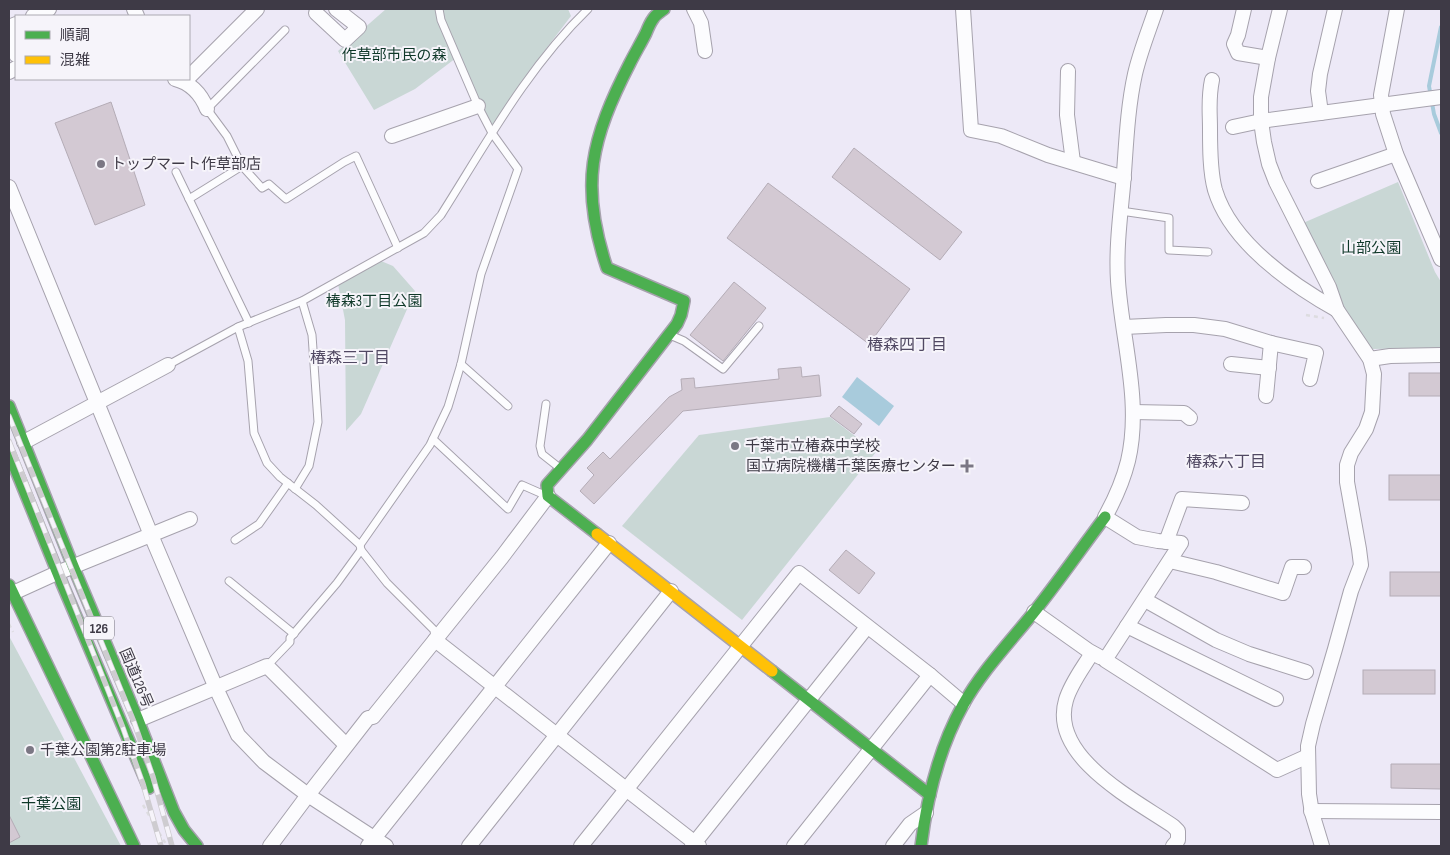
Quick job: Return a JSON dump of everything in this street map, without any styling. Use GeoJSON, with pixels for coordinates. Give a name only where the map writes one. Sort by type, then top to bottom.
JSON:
{"type":"FeatureCollection","features":[{"type":"Feature","properties":{"kind":"main road"},"geometry":{"type":"LineString","coordinates":[[664,9],[653,18],[608,108],[599,133],[594,156],[592,205],[594,227],[607,268],[684,301],[681,315],[669,334],[587,440],[547,485],[548,496],[930,795]]}},
{"type":"Feature","properties":{"kind":"main road","name":"国道126号"},"geometry":{"type":"LineString","coordinates":[[9,406],[174,812],[184,830],[197,846]]}},
{"type":"Feature","properties":{"kind":"main road","name":"126"},"geometry":{"type":"LineString","coordinates":[[9,453],[57,573],[152,796]]}},
{"type":"Feature","properties":{"kind":"main road"},"geometry":{"type":"LineString","coordinates":[[921,846],[926,813],[936,772],[963,703],[1105,517]]}},
{"type":"Feature","properties":{"kind":"main road"},"geometry":{"type":"LineString","coordinates":[[11,589],[134,846]]}},
{"type":"Feature","properties":{"kind":"street"},"geometry":{"type":"LineString","coordinates":[[35,15],[49,9]]}},
{"type":"Feature","properties":{"kind":"street"},"geometry":{"type":"LineString","coordinates":[[190,73],[257,9]]}},
{"type":"Feature","properties":{"kind":"street"},"geometry":{"type":"LineString","coordinates":[[316,13],[345,40],[359,27],[336,9]]}},
{"type":"Feature","properties":{"kind":"street"},"geometry":{"type":"LineString","coordinates":[[694,9],[701,23],[705,51]]}},
{"type":"Feature","properties":{"kind":"street"},"geometry":{"type":"LineString","coordinates":[[962,9],[971,130],[1001,136],[1048,155],[1124,178]]}},
{"type":"Feature","properties":{"kind":"street"},"geometry":{"type":"LineString","coordinates":[[1105,660],[1181,543],[1137,537],[1105,517],[1122,482],[1132,442],[1131,381],[1118,281],[1118,250],[1126,136],[1135,74],[1156,9]]}},
{"type":"Feature","properties":{"kind":"street"},"geometry":{"type":"LineString","coordinates":[[1244,9],[1234,44],[1238,53],[1268,58]]}},
{"type":"Feature","properties":{"kind":"street"},"geometry":{"type":"LineString","coordinates":[[1280,9],[1261,97],[1261,121],[1269,164],[1276,182],[1329,287],[1337,310],[1370,358],[1374,374],[1372,412],[1366,429],[1351,453],[1347,465],[1347,482],[1360,565],[1308,746],[1308,794],[1322,846]]}},
{"type":"Feature","properties":{"kind":"street"},"geometry":{"type":"LineString","coordinates":[[1321,112],[1318,91],[1320,74],[1335,9]]}},
{"type":"Feature","properties":{"kind":"street"},"geometry":{"type":"LineString","coordinates":[[1397,9],[1385,68],[1381,95],[1382,104],[1396,154],[1441,259]]}},
{"type":"Feature","properties":{"kind":"street"},"geometry":{"type":"LineString","coordinates":[[9,36],[15,52]]}},
{"type":"Feature","properties":{"kind":"street"},"geometry":{"type":"LineString","coordinates":[[1068,71],[1067,115],[1073,162]]}},
{"type":"Feature","properties":{"kind":"street"},"geometry":{"type":"LineString","coordinates":[[185,80],[196,90],[207,108]]}},
{"type":"Feature","properties":{"kind":"street"},"geometry":{"type":"LineString","coordinates":[[1212,80],[1209,96],[1211,161],[1215,190],[1228,220],[1239,235],[1257,253],[1288,278],[1337,310]]}},
{"type":"Feature","properties":{"kind":"street"},"geometry":{"type":"LineString","coordinates":[[1233,127],[1321,112],[1441,96]]}},
{"type":"Feature","properties":{"kind":"street"},"geometry":{"type":"LineString","coordinates":[[392,136],[478,106]]}},
{"type":"Feature","properties":{"kind":"street"},"geometry":{"type":"LineString","coordinates":[[1318,181],[1396,154]]}},
{"type":"Feature","properties":{"kind":"street"},"geometry":{"type":"LineString","coordinates":[[9,187],[151,535],[238,735],[264,762],[371,842],[386,846]]}},
{"type":"Feature","properties":{"kind":"street"},"geometry":{"type":"LineString","coordinates":[[1124,327],[1194,325],[1224,329],[1271,343],[1316,353],[1310,379]]}},
{"type":"Feature","properties":{"kind":"street"},"geometry":{"type":"LineString","coordinates":[[1266,396],[1271,343]]}},
{"type":"Feature","properties":{"kind":"street"},"geometry":{"type":"LineString","coordinates":[[1370,358],[1441,355]]}},
{"type":"Feature","properties":{"kind":"street"},"geometry":{"type":"LineString","coordinates":[[1232,364],[1269,368]]}},
{"type":"Feature","properties":{"kind":"street"},"geometry":{"type":"LineString","coordinates":[[24,442],[168,365]]}},
{"type":"Feature","properties":{"kind":"street"},"geometry":{"type":"LineString","coordinates":[[1133,412],[1184,413],[1190,418]]}},
{"type":"Feature","properties":{"kind":"street"},"geometry":{"type":"LineString","coordinates":[[270,846],[346,745],[368,718],[373,717],[436,640],[548,496]]}},
{"type":"Feature","properties":{"kind":"street"},"geometry":{"type":"LineString","coordinates":[[1166,542],[1182,499],[1242,503]]}},
{"type":"Feature","properties":{"kind":"street"},"geometry":{"type":"LineString","coordinates":[[11,589],[57,573],[190,520]]}},
{"type":"Feature","properties":{"kind":"street"},"geometry":{"type":"LineString","coordinates":[[371,842],[608,543]]}},
{"type":"Feature","properties":{"kind":"street"},"geometry":{"type":"LineString","coordinates":[[1170,561],[1216,572],[1284,593],[1292,567],[1304,567]]}},
{"type":"Feature","properties":{"kind":"street"},"geometry":{"type":"LineString","coordinates":[[581,846],[742,647],[799,573],[963,703]]}},
{"type":"Feature","properties":{"kind":"street"},"geometry":{"type":"LineString","coordinates":[[469,846],[671,592]]}},
{"type":"Feature","properties":{"kind":"street"},"geometry":{"type":"LineString","coordinates":[[1145,600],[1216,640],[1249,654],[1306,672]]}},
{"type":"Feature","properties":{"kind":"street"},"geometry":{"type":"LineString","coordinates":[[1034,612],[1092,653],[1277,770],[1308,756]]}},
{"type":"Feature","properties":{"kind":"street"},"geometry":{"type":"LineString","coordinates":[[436,640],[695,845],[867,626]]}},
{"type":"Feature","properties":{"kind":"street"},"geometry":{"type":"LineString","coordinates":[[1127,626],[1276,699]]}},
{"type":"Feature","properties":{"kind":"street"},"geometry":{"type":"LineString","coordinates":[[1092,653],[1069,692],[1066,701],[1064,709],[1068,738],[1078,754],[1103,779],[1178,831],[1178,840],[1173,846]]}},
{"type":"Feature","properties":{"kind":"street"},"geometry":{"type":"LineString","coordinates":[[138,720],[267,666],[346,745]]}},
{"type":"Feature","properties":{"kind":"street"},"geometry":{"type":"LineString","coordinates":[[794,846],[930,675]]}},
{"type":"Feature","properties":{"kind":"street"},"geometry":{"type":"LineString","coordinates":[[1311,810],[1441,812]]}},
{"type":"Feature","properties":{"kind":"street"},"geometry":{"type":"LineString","coordinates":[[893,846],[910,824],[926,813]]}},
{"type":"Feature","properties":{"kind":"lane"},"geometry":{"type":"LineString","coordinates":[[267,666],[290,642],[290,638],[337,583],[430,445],[448,408],[461,364],[481,274],[518,169],[492,134],[478,106],[438,9]]}},
{"type":"Feature","properties":{"kind":"lane"},"geometry":{"type":"LineString","coordinates":[[168,365],[238,327],[302,302],[424,233],[441,215],[533,70],[566,31],[588,9]]}},
{"type":"Feature","properties":{"kind":"lane"},"geometry":{"type":"LineString","coordinates":[[284,30],[207,108],[227,136],[242,166],[262,188],[269,184],[286,199],[356,156],[398,248]]}},
{"type":"Feature","properties":{"kind":"lane"},"geometry":{"type":"LineString","coordinates":[[189,199],[242,166]]}},
{"type":"Feature","properties":{"kind":"lane"},"geometry":{"type":"LineString","coordinates":[[176,172],[249,323]]}},
{"type":"Feature","properties":{"kind":"lane"},"geometry":{"type":"LineString","coordinates":[[1121,211],[1169,218],[1169,250],[1208,252]]}},
{"type":"Feature","properties":{"kind":"lane"},"geometry":{"type":"LineString","coordinates":[[295,489],[309,466],[318,422],[312,335],[302,302]]}},
{"type":"Feature","properties":{"kind":"lane"},"geometry":{"type":"LineString","coordinates":[[669,334],[684,341],[723,369],[759,326]]}},
{"type":"Feature","properties":{"kind":"lane"},"geometry":{"type":"LineString","coordinates":[[238,327],[248,361],[254,433],[267,463],[360,548],[386,583],[434,630],[436,640]]}},
{"type":"Feature","properties":{"kind":"lane"},"geometry":{"type":"LineString","coordinates":[[461,364],[508,406]]}},
{"type":"Feature","properties":{"kind":"lane"},"geometry":{"type":"LineString","coordinates":[[546,404],[540,446],[542,454],[561,470]]}},
{"type":"Feature","properties":{"kind":"lane"},"geometry":{"type":"LineString","coordinates":[[433,439],[508,509],[522,485],[548,496]]}},
{"type":"Feature","properties":{"kind":"lane"},"geometry":{"type":"LineString","coordinates":[[235,540],[259,524],[288,483]]}},
{"type":"Feature","properties":{"kind":"lane"},"geometry":{"type":"LineString","coordinates":[[229,581],[294,634]]}},
{"type":"Feature","properties":{"kind":"path"},"geometry":{"type":"LineString","coordinates":[[142,802],[168,846]]}},
{"type":"Feature","properties":{"kind":"green space","name":"作草部市民の森"},"geometry":{"type":"Polygon","coordinates":[[[386,9],[568,9],[571,16],[533,66],[496,125],[490,126],[460,55],[415,89],[374,110],[338,51],[386,9]]]}},
{"type":"Feature","properties":{"kind":"green space","name":"山部公園"},"geometry":{"type":"Polygon","coordinates":[[[1398,182],[1435,272],[1441,282],[1441,348],[1372,349],[1347,313],[1303,223],[1398,182]]]}},
{"type":"Feature","properties":{"kind":"green space","name":"椿森3丁目公園"},"geometry":{"type":"Polygon","coordinates":[[[381,261],[393,266],[415,291],[361,414],[346,431],[345,320],[338,284],[381,261]]]}},
{"type":"Feature","properties":{"kind":"green space"},"geometry":{"type":"Polygon","coordinates":[[[830,417],[876,452],[742,620],[622,526],[699,435],[830,417]]]}},
{"type":"Feature","properties":{"kind":"green space","name":"千葉公園"},"geometry":{"type":"Polygon","coordinates":[[[9,636],[121,846],[9,846],[9,636]]]}},
{"type":"Feature","properties":{"kind":"water"},"geometry":{"type":"Polygon","coordinates":[[[857,377],[894,406],[879,426],[842,397],[857,377]]]}},
{"type":"Feature","properties":{"kind":"building","name":"トップマート作草部店"},"geometry":{"type":"Polygon","coordinates":[[[111,102],[145,205],[95,225],[55,123],[111,102]]]}},
{"type":"Feature","properties":{"kind":"building"},"geometry":{"type":"Polygon","coordinates":[[[854,148],[962,232],[940,260],[832,177],[854,148]]]}},
{"type":"Feature","properties":{"kind":"building"},"geometry":{"type":"Polygon","coordinates":[[[768,183],[910,289],[869,344],[727,238],[768,183]]]}},
{"type":"Feature","properties":{"kind":"building"},"geometry":{"type":"Polygon","coordinates":[[[734,282],[766,308],[723,361],[690,335],[734,282]]]}},
{"type":"Feature","properties":{"kind":"building"},"geometry":{"type":"Polygon","coordinates":[[[801,367],[802,377],[819,375],[821,396],[683,411],[594,504],[580,491],[594,475],[587,468],[603,452],[610,459],[669,397],[682,390],[681,379],[694,378],[695,388],[779,379],[778,369],[801,367]]]}},
{"type":"Feature","properties":{"kind":"building"},"geometry":{"type":"Polygon","coordinates":[[[1409,373],[1441,373],[1441,396],[1409,396],[1409,373]]]}},
{"type":"Feature","properties":{"kind":"building"},"geometry":{"type":"Polygon","coordinates":[[[839,406],[862,424],[854,434],[830,416],[839,406]]]}},
{"type":"Feature","properties":{"kind":"building"},"geometry":{"type":"Polygon","coordinates":[[[1389,475],[1441,475],[1441,500],[1389,500],[1389,475]]]}},
{"type":"Feature","properties":{"kind":"building"},"geometry":{"type":"Polygon","coordinates":[[[846,550],[875,573],[859,594],[829,570],[846,550]]]}},
{"type":"Feature","properties":{"kind":"building"},"geometry":{"type":"Polygon","coordinates":[[[1390,572],[1441,572],[1441,596],[1390,596],[1390,572]]]}},
{"type":"Feature","properties":{"kind":"building"},"geometry":{"type":"Polygon","coordinates":[[[1363,670],[1435,670],[1435,694],[1363,694],[1363,670]]]}},
{"type":"Feature","properties":{"kind":"building"},"geometry":{"type":"Polygon","coordinates":[[[1391,764],[1441,764],[1441,789],[1391,788],[1391,764]]]}},
{"type":"Feature","properties":{"kind":"building"},"geometry":{"type":"Polygon","coordinates":[[[9,815],[20,837],[9,843],[9,815]]]}},
{"type":"Feature","properties":{"kind":"waterway"},"geometry":{"type":"LineString","coordinates":[[1441,27],[1429,86],[1434,114],[1441,133]]}},
{"type":"Feature","properties":{"kind":"railway"},"geometry":{"type":"LineString","coordinates":[[9,416],[134,722],[153,777],[172,846]]}},
{"type":"Feature","properties":{"kind":"railway"},"geometry":{"type":"LineString","coordinates":[[9,441],[123,728],[143,784],[161,846]]}},
{"type":"Feature","properties":{"kind":"traffic: fast"},"geometry":{"type":"LineString","coordinates":[[597,534],[548,496],[547,485],[587,440],[677,324],[684,301],[607,268],[593,212],[593,163],[606,115],[650,24],[655,16],[664,9]]}},
{"type":"Feature","properties":{"kind":"traffic: fast"},"geometry":{"type":"LineString","coordinates":[[9,406],[174,812],[184,830],[197,846]]}},
{"type":"Feature","properties":{"kind":"traffic: fast"},"geometry":{"type":"LineString","coordinates":[[9,453],[149,788]]}},
{"type":"Feature","properties":{"kind":"traffic: fast"},"geometry":{"type":"LineString","coordinates":[[921,846],[935,773],[947,738],[963,705],[986,671],[1040,605],[1105,517]]}},
{"type":"Feature","properties":{"kind":"traffic: fast"},"geometry":{"type":"LineString","coordinates":[[9,585],[134,846]]}},
{"type":"Feature","properties":{"kind":"traffic: fast"},"geometry":{"type":"LineString","coordinates":[[772,671],[930,795]]}},
{"type":"Feature","properties":{"kind":"traffic: slow"},"geometry":{"type":"LineString","coordinates":[[597,534],[772,671]]}},
{"type":"Feature","properties":{"kind":"place","name":"トップマート作草部店"},"geometry":{"type":"Point","coordinates":[101,164]}},
{"type":"Feature","properties":{"kind":"place","name":"千葉市立椿森中学校"},"geometry":{"type":"Point","coordinates":[735,446]}},
{"type":"Feature","properties":{"kind":"place","name":"国立病院機構千葉医療センター"},"geometry":{"type":"Point","coordinates":[967,466]}},
{"type":"Feature","properties":{"kind":"place","name":"千葉公園第2駐車場"},"geometry":{"type":"Point","coordinates":[30,750]}},
{"type":"Feature","properties":{"kind":"district","name":"椿森四丁目"},"geometry":{"type":"Point","coordinates":[907,345]}},
{"type":"Feature","properties":{"kind":"district","name":"椿森三丁目"},"geometry":{"type":"Point","coordinates":[350,358]}},
{"type":"Feature","properties":{"kind":"district","name":"椿森六丁目"},"geometry":{"type":"Point","coordinates":[1226,462]}}]}
